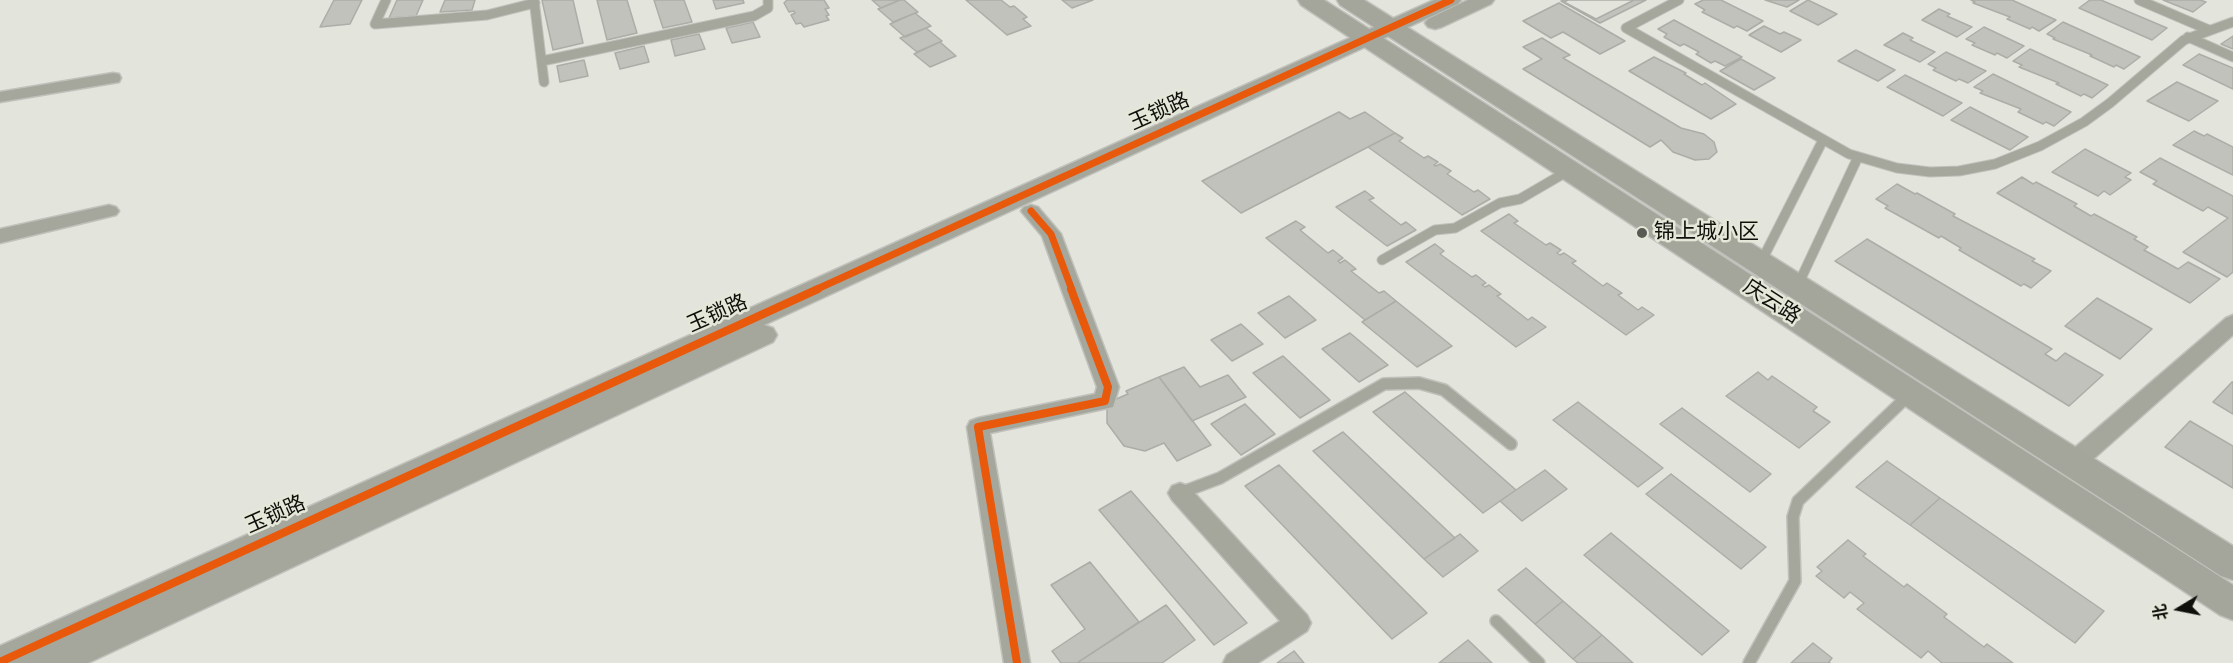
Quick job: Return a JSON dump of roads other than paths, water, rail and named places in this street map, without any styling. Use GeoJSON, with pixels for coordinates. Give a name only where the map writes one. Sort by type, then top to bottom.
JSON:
{"type":"FeatureCollection","features":[{"type":"Feature","properties":{"kind":"main road","name":"庆云路"},"geometry":{"type":"LineString","coordinates":[[1309,0],[1386,38],[1760,264],[2233,565]]}},
{"type":"Feature","properties":{"kind":"main road","name":"庆云路"},"geometry":{"type":"LineString","coordinates":[[1348,0],[1386,38],[1568,171],[2233,604]]}},
{"type":"Feature","properties":{"kind":"street","name":"玉锁路"},"geometry":{"type":"LineString","coordinates":[[53,663],[1031,211],[1386,38],[1450,0]]}},
{"type":"Feature","properties":{"kind":"street","name":"玉锁路"},"geometry":{"type":"LineString","coordinates":[[0,662],[1386,38],[1484,0]]}},
{"type":"Feature","properties":{"kind":"street"},"geometry":{"type":"LineString","coordinates":[[0,97],[112,78]]}},
{"type":"Feature","properties":{"kind":"street"},"geometry":{"type":"LineString","coordinates":[[0,236],[109,211]]}},
{"type":"Feature","properties":{"kind":"street"},"geometry":{"type":"LineString","coordinates":[[1017,663],[978,427],[1105,401],[1108,387],[1051,234],[1031,211]]}},
{"type":"Feature","properties":{"kind":"street"},"geometry":{"type":"LineString","coordinates":[[2073,463],[2233,323]]}},
{"type":"Feature","properties":{"kind":"street"},"geometry":{"type":"LineString","coordinates":[[1180,493],[1298,623],[1236,663]]}},
{"type":"Feature","properties":{"kind":"lane"},"geometry":{"type":"LineString","coordinates":[[386,0],[375,24],[487,15],[535,1],[544,82]]}},
{"type":"Feature","properties":{"kind":"lane"},"geometry":{"type":"LineString","coordinates":[[542,61],[754,16],[768,8],[768,0]]}},
{"type":"Feature","properties":{"kind":"lane"},"geometry":{"type":"LineString","coordinates":[[1679,0],[1626,28],[1756,103],[1858,157],[1897,168],[1930,172],[1959,171],[2015,158],[2084,122],[2188,37],[2233,22]]}},
{"type":"Feature","properties":{"kind":"lane"},"geometry":{"type":"LineString","coordinates":[[2139,0],[2209,30]]}},
{"type":"Feature","properties":{"kind":"lane"},"geometry":{"type":"LineString","coordinates":[[2188,37],[2233,57]]}},
{"type":"Feature","properties":{"kind":"lane"},"geometry":{"type":"LineString","coordinates":[[1760,264],[1823,140]]}},
{"type":"Feature","properties":{"kind":"lane"},"geometry":{"type":"LineString","coordinates":[[1797,287],[1858,157]]}},
{"type":"Feature","properties":{"kind":"lane"},"geometry":{"type":"LineString","coordinates":[[1382,260],[1435,230],[1455,228],[1500,203],[1520,199],[1568,171]]}},
{"type":"Feature","properties":{"kind":"lane"},"geometry":{"type":"LineString","coordinates":[[1180,493],[1220,478],[1384,384],[1419,383],[1444,390],[1511,444]]}},
{"type":"Feature","properties":{"kind":"lane"},"geometry":{"type":"LineString","coordinates":[[1749,663],[1795,581],[1793,517],[1798,501],[1910,394]]}},
{"type":"Feature","properties":{"kind":"lane"},"geometry":{"type":"LineString","coordinates":[[1496,621],[1539,663]]}},
{"type":"Feature","properties":{"kind":"place","name":"锦上城小区"},"geometry":{"type":"Point","coordinates":[1642,233]}}]}
